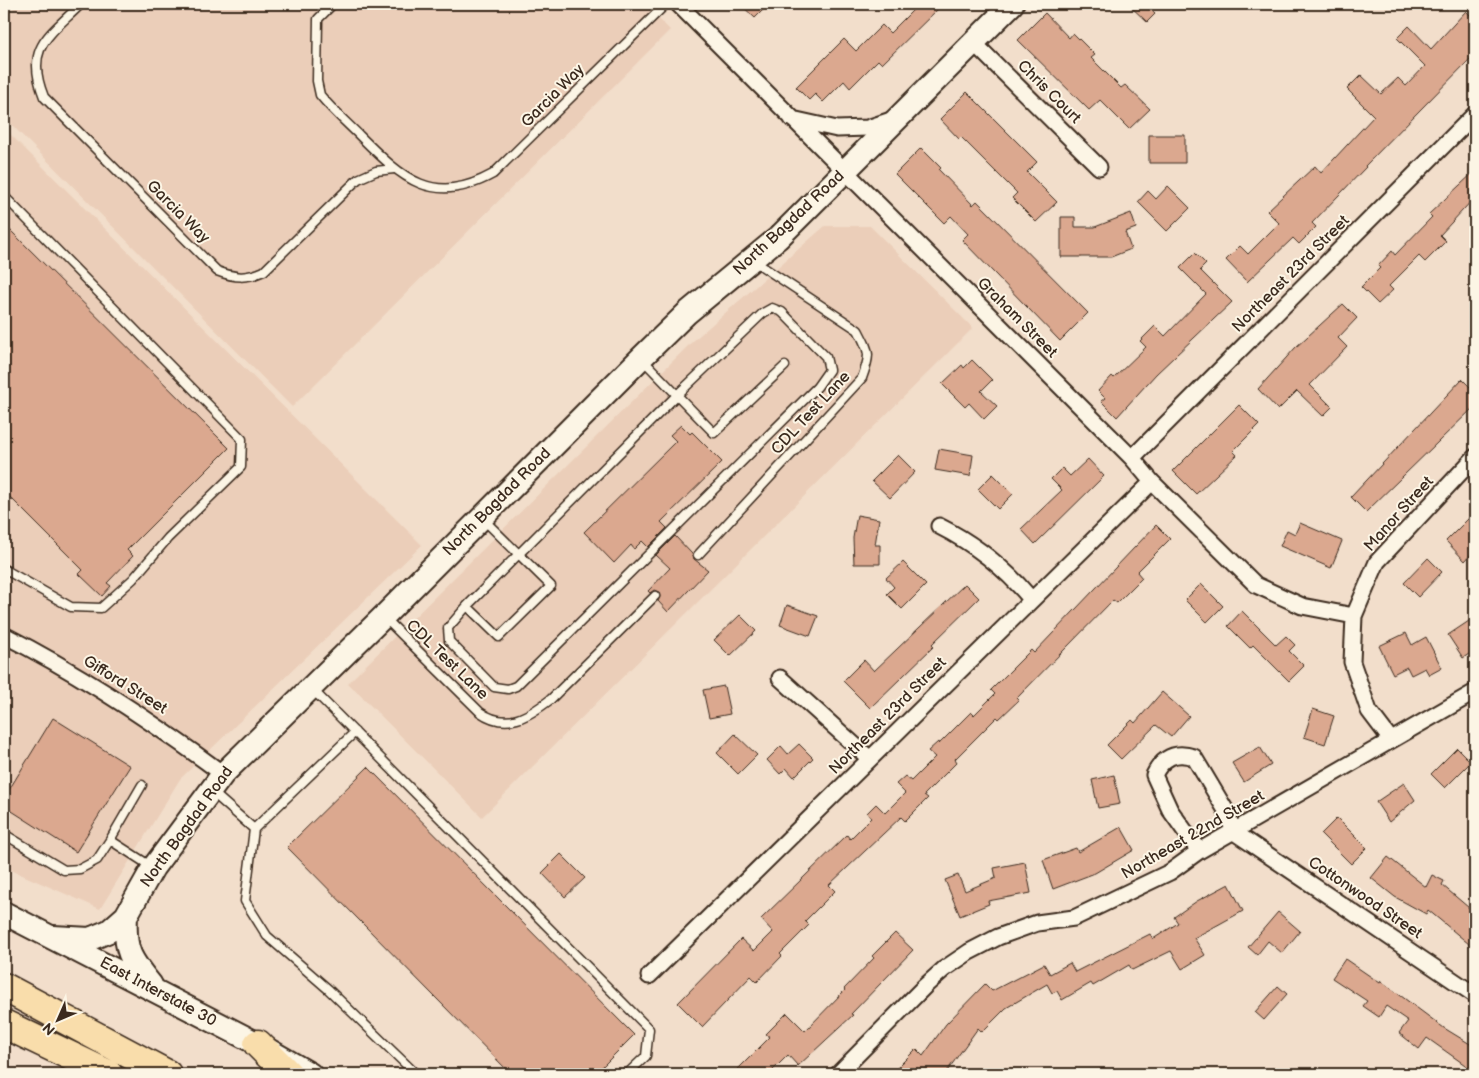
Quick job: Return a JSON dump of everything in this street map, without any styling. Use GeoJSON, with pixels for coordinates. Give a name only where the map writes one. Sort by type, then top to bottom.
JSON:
{"type":"FeatureCollection","features":[{"type":"Feature","properties":{"kind":"highway"},"geometry":{"type":"LineString","coordinates":[[4,987],[168,1074]]}},
{"type":"Feature","properties":{"kind":"highway"},"geometry":{"type":"LineString","coordinates":[[4,1024],[91,1072]]}},
{"type":"Feature","properties":{"kind":"highway"},"geometry":{"type":"LineString","coordinates":[[4,1043],[91,1072]]}},
{"type":"Feature","properties":{"kind":"highway"},"geometry":{"type":"LineString","coordinates":[[258,1044],[288,1074]]}},
{"type":"Feature","properties":{"kind":"street","name":"Graham Street"},"geometry":{"type":"LineString","coordinates":[[678,4],[1132,458],[1152,482],[1256,586],[1302,606],[1354,616]]}},
{"type":"Feature","properties":{"kind":"street","name":"North Bagdad Road"},"geometry":{"type":"LineString","coordinates":[[52,937],[90,939],[109,931],[126,916],[153,868],[216,782],[641,358],[688,313],[778,238],[1012,4]]}},
{"type":"Feature","properties":{"kind":"street","name":"Chris Court"},"geometry":{"type":"LineString","coordinates":[[974,43],[1099,167]]}},
{"type":"Feature","properties":{"kind":"street","name":"Northeast 23rd Street"},"geometry":{"type":"LineString","coordinates":[[1132,458],[1475,114]]}},
{"type":"Feature","properties":{"kind":"street","name":"North Bagdad Road"},"geometry":{"type":"LineString","coordinates":[[791,118],[837,129],[867,128],[900,116]]}},
{"type":"Feature","properties":{"kind":"street","name":"Manor Street"},"geometry":{"type":"LineString","coordinates":[[1391,740],[1369,711],[1352,662],[1354,616],[1377,562],[1475,457]]}},
{"type":"Feature","properties":{"kind":"street","name":"Northeast 23rd Street"},"geometry":{"type":"LineString","coordinates":[[649,976],[1152,482]]}},
{"type":"Feature","properties":{"kind":"street"},"geometry":{"type":"LineString","coordinates":[[939,526],[967,540],[1012,576],[1031,599]]}},
{"type":"Feature","properties":{"kind":"street","name":"Gifford Street"},"geometry":{"type":"LineString","coordinates":[[4,635],[53,660],[153,722],[216,782]]}},
{"type":"Feature","properties":{"kind":"street"},"geometry":{"type":"LineString","coordinates":[[780,678],[870,759]]}},
{"type":"Feature","properties":{"kind":"street","name":"Northeast 22nd Street"},"geometry":{"type":"LineString","coordinates":[[838,1074],[944,968],[970,952],[998,937],[1036,923],[1074,918],[1170,872],[1199,851],[1391,740],[1473,698]]}},
{"type":"Feature","properties":{"kind":"street"},"geometry":{"type":"LineString","coordinates":[[1199,851],[1170,810],[1154,775],[1158,766],[1172,754],[1194,757],[1224,808],[1234,832]]}},
{"type":"Feature","properties":{"kind":"street","name":"Cottonwood Street"},"geometry":{"type":"LineString","coordinates":[[1234,832],[1475,994]]}},
{"type":"Feature","properties":{"kind":"street","name":"East Interstate 30"},"geometry":{"type":"LineString","coordinates":[[4,914],[156,990],[310,1074]]}},
{"type":"Feature","properties":{"kind":"street","name":"North Bagdad Road"},"geometry":{"type":"LineString","coordinates":[[126,916],[124,939],[132,961],[156,990]]}},
{"type":"Feature","properties":{"kind":"lane","name":"Garcia Way"},"geometry":{"type":"LineString","coordinates":[[81,4],[39,47],[36,60],[37,75],[44,96],[217,271],[238,278],[252,277],[264,271],[358,179],[376,171],[394,169]]}},
{"type":"Feature","properties":{"kind":"lane","name":"Garcia Way"},"geometry":{"type":"LineString","coordinates":[[332,4],[318,19],[317,81],[320,95],[394,169],[436,189],[455,189],[493,174],[666,4]]}},
{"type":"Feature","properties":{"kind":"lane"},"geometry":{"type":"LineString","coordinates":[[4,196],[242,439],[241,467],[168,538],[133,579],[101,608],[71,607],[4,569]]}},
{"type":"Feature","properties":{"kind":"lane","name":"CDL Test Lane"},"geometry":{"type":"LineString","coordinates":[[698,555],[862,378],[870,358],[858,330],[752,260]]}},
{"type":"Feature","properties":{"kind":"lane"},"geometry":{"type":"LineString","coordinates":[[772,308],[782,312],[826,357],[829,370],[817,387],[516,686],[508,689],[494,687],[449,642],[448,628],[518,554],[677,395],[763,313],[772,308]]}},
{"type":"Feature","properties":{"kind":"lane"},"geometry":{"type":"LineString","coordinates":[[641,358],[714,433],[785,366]]}},
{"type":"Feature","properties":{"kind":"lane"},"geometry":{"type":"LineString","coordinates":[[467,606],[499,638],[550,586],[482,518]]}},
{"type":"Feature","properties":{"kind":"lane","name":"CDL Test Lane"},"geometry":{"type":"LineString","coordinates":[[383,617],[480,712],[491,720],[503,721],[519,719],[552,699],[655,596]]}},
{"type":"Feature","properties":{"kind":"lane"},"geometry":{"type":"LineString","coordinates":[[311,687],[649,1029],[646,1056],[627,1074]]}},
{"type":"Feature","properties":{"kind":"lane"},"geometry":{"type":"LineString","coordinates":[[355,732],[254,829],[245,901],[267,936],[328,989],[416,1074]]}},
{"type":"Feature","properties":{"kind":"lane"},"geometry":{"type":"LineString","coordinates":[[216,782],[254,829]]}},
{"type":"Feature","properties":{"kind":"lane"},"geometry":{"type":"LineString","coordinates":[[4,834],[64,870],[80,869],[97,860],[142,785]]}},
{"type":"Feature","properties":{"kind":"lane"},"geometry":{"type":"LineString","coordinates":[[110,840],[153,868]]}},
{"type":"Feature","properties":{"kind":"shaded area"},"geometry":{"type":"Polygon","coordinates":[[[18,4],[644,4],[670,30],[292,407],[4,117],[4,18],[18,4]]]}},
{"type":"Feature","properties":{"kind":"shaded area"},"geometry":{"type":"Polygon","coordinates":[[[4,128],[422,545],[180,779],[100,909],[4,867],[4,128]]]}},
{"type":"Feature","properties":{"kind":"shaded area"},"geometry":{"type":"Polygon","coordinates":[[[825,226],[870,226],[973,328],[482,817],[348,683],[693,341],[825,226]]]}},
{"type":"Feature","properties":{"kind":"building"},"geometry":{"type":"Polygon","coordinates":[[[740,4],[769,4],[755,18],[740,4]]]}},
{"type":"Feature","properties":{"kind":"building"},"geometry":{"type":"Polygon","coordinates":[[[919,4],[943,4],[882,64],[878,60],[850,88],[844,81],[823,102],[815,94],[809,100],[796,87],[844,39],[856,51],[882,25],[890,33],[919,4]]]}},
{"type":"Feature","properties":{"kind":"building"},"geometry":{"type":"Polygon","coordinates":[[[1128,4],[1145,4],[1155,14],[1147,22],[1128,4]]]}},
{"type":"Feature","properties":{"kind":"building"},"geometry":{"type":"Polygon","coordinates":[[[1466,11],[1475,20],[1475,54],[1312,223],[1316,227],[1299,244],[1293,238],[1247,282],[1226,260],[1240,246],[1248,254],[1279,223],[1267,211],[1315,166],[1321,173],[1374,116],[1347,89],[1361,75],[1381,94],[1398,78],[1406,86],[1425,66],[1397,38],[1409,26],[1431,49],[1466,11]]]}},
{"type":"Feature","properties":{"kind":"building"},"geometry":{"type":"Polygon","coordinates":[[[1045,13],[1069,38],[1073,33],[1095,55],[1091,58],[1121,88],[1125,85],[1150,109],[1129,129],[1100,100],[1089,110],[1018,40],[1045,13]]]}},
{"type":"Feature","properties":{"kind":"building"},"geometry":{"type":"Polygon","coordinates":[[[967,92],[1037,162],[1027,172],[1057,202],[1036,222],[1012,198],[1017,193],[961,137],[959,139],[940,119],[967,92]]]}},
{"type":"Feature","properties":{"kind":"building"},"geometry":{"type":"Polygon","coordinates":[[[1149,135],[1185,135],[1185,163],[1149,163],[1149,135]]]}},
{"type":"Feature","properties":{"kind":"building"},"geometry":{"type":"Polygon","coordinates":[[[921,148],[941,168],[939,170],[973,205],[977,201],[1088,313],[1060,341],[962,240],[968,234],[951,216],[944,223],[895,174],[921,148]]]}},
{"type":"Feature","properties":{"kind":"building"},"geometry":{"type":"Polygon","coordinates":[[[1475,171],[1475,197],[1440,235],[1446,241],[1425,262],[1419,256],[1389,286],[1393,290],[1378,304],[1361,287],[1380,268],[1378,266],[1392,251],[1395,255],[1432,217],[1429,214],[1475,171]]]}},
{"type":"Feature","properties":{"kind":"building"},"geometry":{"type":"Polygon","coordinates":[[[1168,186],[1190,208],[1167,231],[1138,202],[1148,191],[1156,199],[1168,186]]]}},
{"type":"Feature","properties":{"kind":"building"},"geometry":{"type":"Polygon","coordinates":[[[1131,213],[1136,228],[1125,232],[1131,249],[1111,257],[1061,257],[1061,217],[1075,217],[1075,227],[1095,227],[1131,213]]]}},
{"type":"Feature","properties":{"kind":"building"},"geometry":{"type":"Polygon","coordinates":[[[4,224],[229,448],[127,550],[133,556],[107,583],[111,586],[102,596],[79,574],[83,570],[4,491],[4,224]]]}},
{"type":"Feature","properties":{"kind":"building"},"geometry":{"type":"Polygon","coordinates":[[[1195,253],[1206,264],[1200,270],[1232,302],[1156,374],[1117,417],[1101,401],[1105,398],[1098,391],[1112,376],[1114,378],[1146,347],[1140,341],[1155,326],[1165,336],[1206,294],[1180,268],[1195,253]]]}},
{"type":"Feature","properties":{"kind":"building"},"geometry":{"type":"Polygon","coordinates":[[[1343,304],[1357,318],[1338,338],[1347,347],[1310,385],[1332,407],[1323,416],[1297,391],[1278,410],[1258,389],[1296,347],[1343,304]]]}},
{"type":"Feature","properties":{"kind":"building"},"geometry":{"type":"Polygon","coordinates":[[[972,360],[992,380],[981,391],[997,406],[984,419],[969,403],[965,407],[942,384],[962,365],[964,368],[972,360]]]}},
{"type":"Feature","properties":{"kind":"building"},"geometry":{"type":"Polygon","coordinates":[[[1462,379],[1475,392],[1475,406],[1366,512],[1351,497],[1462,379]]]}},
{"type":"Feature","properties":{"kind":"building"},"geometry":{"type":"Polygon","coordinates":[[[1239,405],[1259,425],[1233,451],[1237,455],[1196,494],[1173,471],[1239,405]]]}},
{"type":"Feature","properties":{"kind":"building"},"geometry":{"type":"Polygon","coordinates":[[[681,425],[690,434],[692,432],[722,462],[661,522],[667,528],[648,547],[642,541],[634,549],[631,545],[614,563],[584,532],[676,441],[670,435],[681,425]]]}},
{"type":"Feature","properties":{"kind":"building"},"geometry":{"type":"Polygon","coordinates":[[[939,449],[973,455],[970,476],[935,470],[939,449]]]}},
{"type":"Feature","properties":{"kind":"building"},"geometry":{"type":"Polygon","coordinates":[[[898,455],[915,472],[890,498],[872,481],[898,455]]]}},
{"type":"Feature","properties":{"kind":"building"},"geometry":{"type":"Polygon","coordinates":[[[1088,459],[1104,476],[1035,544],[1021,529],[1062,490],[1051,479],[1062,468],[1070,476],[1088,459]]]}},
{"type":"Feature","properties":{"kind":"building"},"geometry":{"type":"Polygon","coordinates":[[[993,474],[1013,494],[998,509],[978,489],[993,474]]]}},
{"type":"Feature","properties":{"kind":"building"},"geometry":{"type":"Polygon","coordinates":[[[1475,512],[1475,550],[1465,561],[1446,541],[1475,512]]]}},
{"type":"Feature","properties":{"kind":"building"},"geometry":{"type":"Polygon","coordinates":[[[857,515],[879,519],[875,545],[880,545],[880,564],[854,564],[853,538],[857,515]]]}},
{"type":"Feature","properties":{"kind":"building"},"geometry":{"type":"Polygon","coordinates":[[[1300,523],[1342,541],[1331,568],[1280,546],[1287,530],[1295,534],[1300,523]]]}},
{"type":"Feature","properties":{"kind":"building"},"geometry":{"type":"Polygon","coordinates":[[[1156,525],[1170,539],[1137,572],[1142,578],[1117,603],[1113,600],[1017,698],[1019,700],[999,719],[997,717],[955,759],[957,762],[924,795],[928,798],[905,821],[901,817],[829,885],[835,891],[805,921],[809,925],[780,954],[782,956],[757,982],[751,976],[702,1027],[678,1003],[741,939],[754,951],[773,932],[761,919],[847,835],[850,839],[871,818],[867,813],[876,804],[885,813],[905,793],[896,784],[905,776],[911,781],[935,757],[928,751],[938,742],[939,744],[971,712],[974,715],[995,694],[991,690],[1031,650],[1034,653],[1156,525]]]}},
{"type":"Feature","properties":{"kind":"building"},"geometry":{"type":"Polygon","coordinates":[[[675,536],[692,554],[694,559],[708,570],[668,612],[658,601],[660,597],[659,592],[654,590],[650,593],[648,591],[670,568],[656,555],[675,536]]]}},
{"type":"Feature","properties":{"kind":"building"},"geometry":{"type":"Polygon","coordinates":[[[1428,558],[1442,572],[1418,597],[1404,583],[1428,558]]]}},
{"type":"Feature","properties":{"kind":"building"},"geometry":{"type":"Polygon","coordinates":[[[903,562],[926,585],[902,609],[887,594],[894,587],[886,578],[903,562]]]}},
{"type":"Feature","properties":{"kind":"building"},"geometry":{"type":"Polygon","coordinates":[[[965,584],[979,598],[932,644],[934,646],[870,708],[843,681],[864,660],[874,671],[965,584]]]}},
{"type":"Feature","properties":{"kind":"building"},"geometry":{"type":"Polygon","coordinates":[[[1201,584],[1223,606],[1207,622],[1185,600],[1201,584]]]}},
{"type":"Feature","properties":{"kind":"building"},"geometry":{"type":"Polygon","coordinates":[[[787,605],[818,616],[810,636],[780,625],[787,605]]]}},
{"type":"Feature","properties":{"kind":"building"},"geometry":{"type":"Polygon","coordinates":[[[1242,611],[1276,645],[1286,636],[1295,645],[1289,651],[1304,666],[1289,681],[1253,645],[1250,648],[1228,626],[1242,611]]]}},
{"type":"Feature","properties":{"kind":"building"},"geometry":{"type":"Polygon","coordinates":[[[740,615],[756,631],[730,656],[714,640],[740,615]]]}},
{"type":"Feature","properties":{"kind":"building"},"geometry":{"type":"Polygon","coordinates":[[[1475,617],[1475,650],[1463,658],[1448,635],[1475,617]]]}},
{"type":"Feature","properties":{"kind":"building"},"geometry":{"type":"Polygon","coordinates":[[[1406,633],[1412,645],[1426,637],[1442,668],[1429,675],[1425,668],[1411,675],[1407,667],[1393,674],[1379,646],[1406,633]]]}},
{"type":"Feature","properties":{"kind":"building"},"geometry":{"type":"Polygon","coordinates":[[[724,686],[730,714],[709,718],[703,690],[724,686]]]}},
{"type":"Feature","properties":{"kind":"building"},"geometry":{"type":"Polygon","coordinates":[[[1162,692],[1189,716],[1171,737],[1156,725],[1121,759],[1107,745],[1132,720],[1135,723],[1162,692]]]}},
{"type":"Feature","properties":{"kind":"building"},"geometry":{"type":"Polygon","coordinates":[[[1313,709],[1334,716],[1325,744],[1304,737],[1313,709]]]}},
{"type":"Feature","properties":{"kind":"building"},"geometry":{"type":"Polygon","coordinates":[[[53,718],[130,766],[76,852],[4,806],[4,798],[53,718]]]}},
{"type":"Feature","properties":{"kind":"building"},"geometry":{"type":"Polygon","coordinates":[[[735,734],[757,755],[738,774],[717,753],[735,734]]]}},
{"type":"Feature","properties":{"kind":"building"},"geometry":{"type":"Polygon","coordinates":[[[799,744],[813,758],[794,777],[786,768],[780,774],[767,760],[781,746],[788,754],[799,744]]]}},
{"type":"Feature","properties":{"kind":"building"},"geometry":{"type":"Polygon","coordinates":[[[1260,747],[1271,765],[1244,782],[1232,763],[1260,747]]]}},
{"type":"Feature","properties":{"kind":"building"},"geometry":{"type":"Polygon","coordinates":[[[1457,748],[1471,762],[1445,788],[1431,774],[1457,748]]]}},
{"type":"Feature","properties":{"kind":"building"},"geometry":{"type":"Polygon","coordinates":[[[368,767],[634,1035],[595,1074],[511,1074],[287,847],[368,767]]]}},
{"type":"Feature","properties":{"kind":"building"},"geometry":{"type":"Polygon","coordinates":[[[1114,775],[1120,804],[1098,808],[1092,780],[1114,775]]]}},
{"type":"Feature","properties":{"kind":"building"},"geometry":{"type":"Polygon","coordinates":[[[1404,783],[1415,800],[1389,822],[1376,802],[1404,783]]]}},
{"type":"Feature","properties":{"kind":"building"},"geometry":{"type":"Polygon","coordinates":[[[1337,818],[1367,848],[1351,864],[1321,834],[1337,818]]]}},
{"type":"Feature","properties":{"kind":"building"},"geometry":{"type":"Polygon","coordinates":[[[1121,827],[1134,850],[1095,873],[1053,889],[1043,860],[1076,848],[1078,852],[1121,827]]]}},
{"type":"Feature","properties":{"kind":"building"},"geometry":{"type":"Polygon","coordinates":[[[561,854],[585,878],[565,897],[542,873],[561,854]]]}},
{"type":"Feature","properties":{"kind":"building"},"geometry":{"type":"Polygon","coordinates":[[[1388,857],[1426,887],[1432,875],[1444,881],[1442,885],[1475,913],[1475,949],[1428,910],[1426,914],[1395,897],[1371,878],[1388,857]]]}},
{"type":"Feature","properties":{"kind":"building"},"geometry":{"type":"Polygon","coordinates":[[[1025,862],[1031,893],[988,901],[989,904],[960,916],[945,880],[958,875],[965,891],[996,878],[994,868],[1025,862]]]}},
{"type":"Feature","properties":{"kind":"building"},"geometry":{"type":"Polygon","coordinates":[[[1229,884],[1243,911],[1194,938],[1205,955],[1182,969],[1171,951],[1132,970],[1129,965],[1093,986],[1091,983],[1062,1000],[1057,991],[1052,993],[1047,984],[1006,1008],[982,1032],[978,1028],[945,1074],[891,1074],[916,1049],[923,1056],[946,1024],[985,984],[992,991],[1044,964],[1050,974],[1070,963],[1075,972],[1150,934],[1153,939],[1178,923],[1174,917],[1197,901],[1229,884]]]}},
{"type":"Feature","properties":{"kind":"building"},"geometry":{"type":"Polygon","coordinates":[[[1278,912],[1300,931],[1282,953],[1268,941],[1257,955],[1248,947],[1278,912]]]}},
{"type":"Feature","properties":{"kind":"building"},"geometry":{"type":"Polygon","coordinates":[[[895,933],[913,950],[851,1014],[853,1015],[798,1066],[788,1055],[769,1074],[733,1074],[770,1037],[766,1034],[787,1013],[805,1031],[845,990],[874,958],[872,956],[895,933]]]}},
{"type":"Feature","properties":{"kind":"building"},"geometry":{"type":"Polygon","coordinates":[[[1345,959],[1380,983],[1381,981],[1444,1028],[1475,1047],[1475,1072],[1427,1038],[1419,1049],[1399,1033],[1408,1021],[1386,1006],[1379,1017],[1363,1006],[1367,1001],[1332,978],[1345,959]]]}},
{"type":"Feature","properties":{"kind":"building"},"geometry":{"type":"Polygon","coordinates":[[[1278,986],[1287,994],[1264,1020],[1255,1012],[1278,986]]]}}]}
